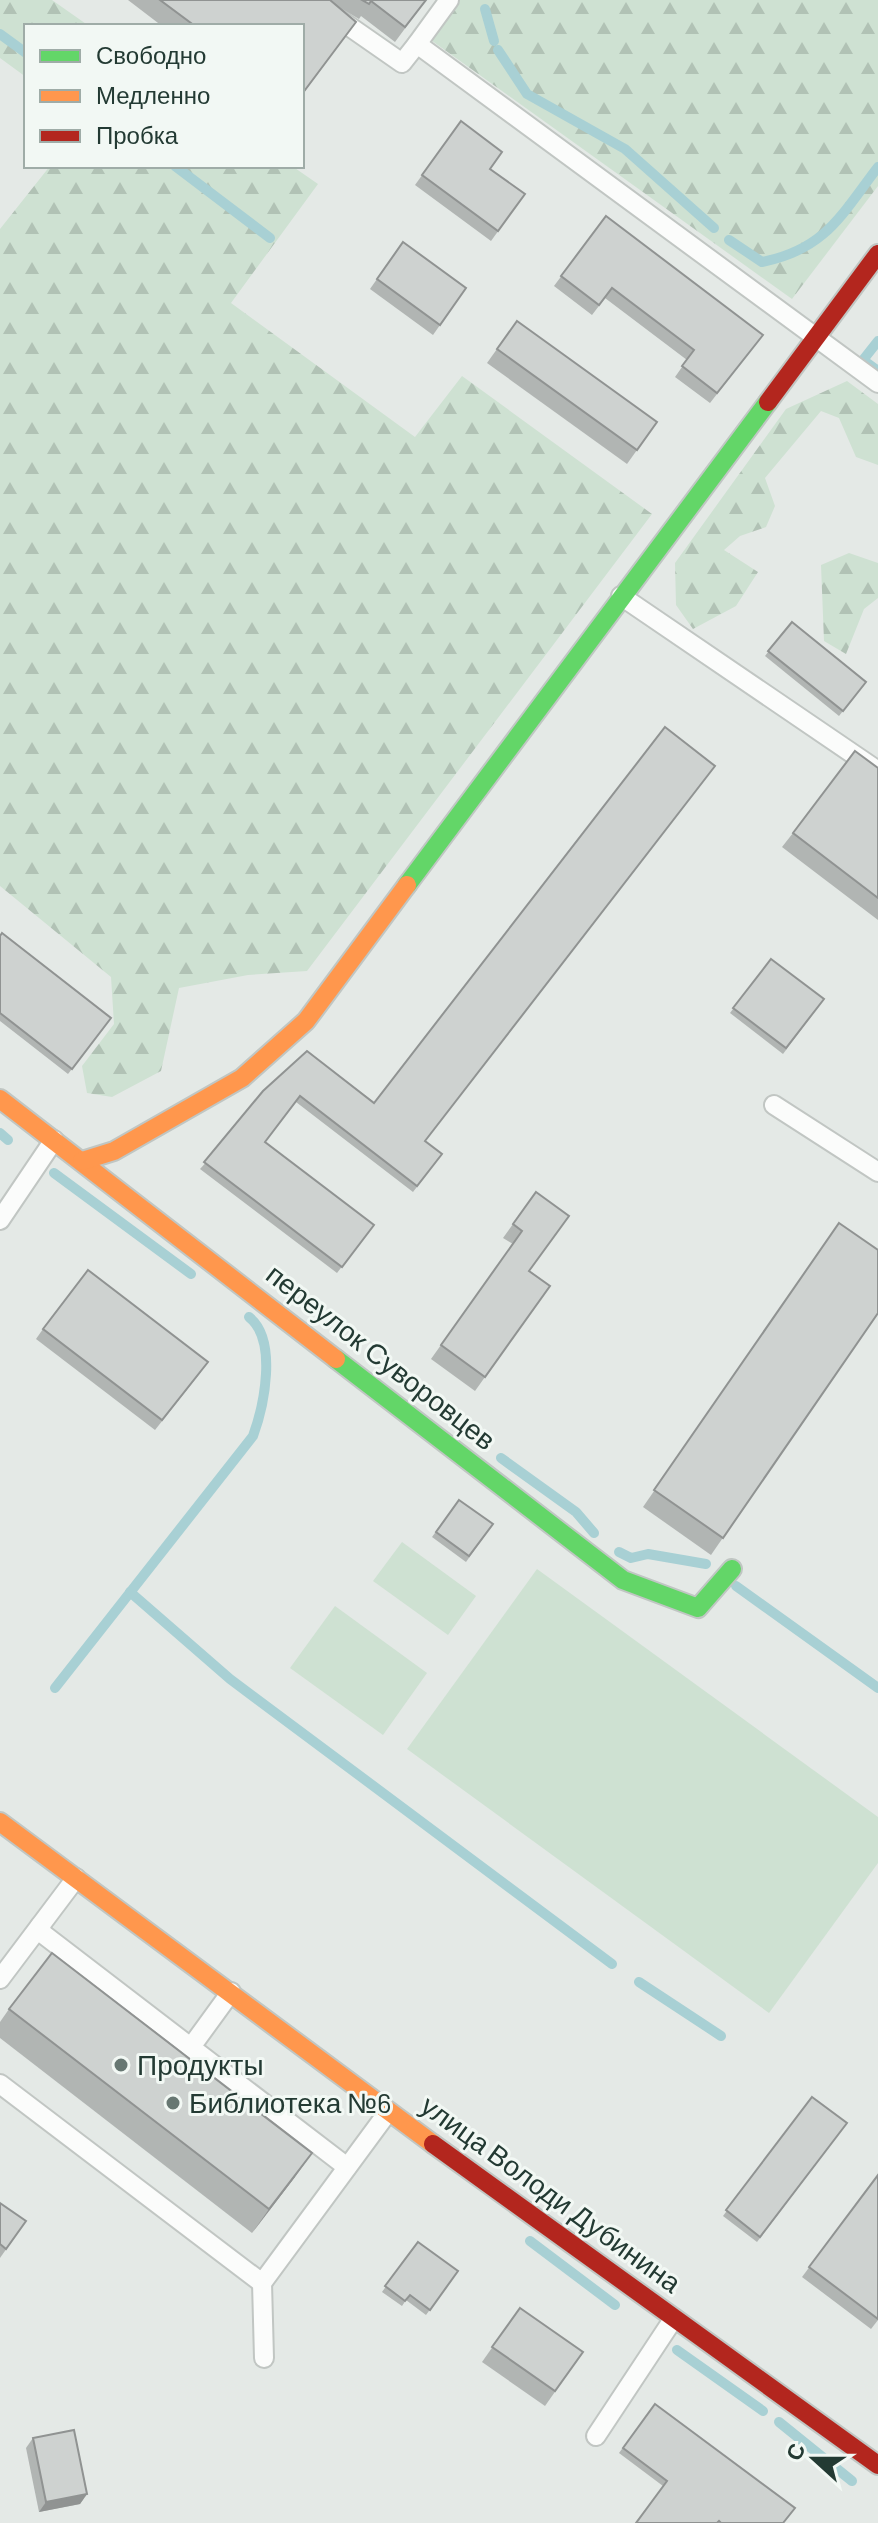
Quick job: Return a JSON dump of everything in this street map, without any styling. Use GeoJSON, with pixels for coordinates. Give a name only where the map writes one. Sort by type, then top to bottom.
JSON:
{"type":"FeatureCollection","features":[{"type":"Feature","properties":{"kind":"street"},"geometry":{"type":"LineString","coordinates":[[82,1161],[114,1151],[242,1078],[306,1021],[878,254]]}},
{"type":"Feature","properties":{"kind":"street","name":"переулок Суворовцев"},"geometry":{"type":"LineString","coordinates":[[0,1099],[623,1580],[698,1608],[732,1569]]}},
{"type":"Feature","properties":{"kind":"street","name":"улица Володи Дубинина"},"geometry":{"type":"LineString","coordinates":[[0,1822],[388,2111],[674,2318],[719,2343],[878,2465]]}},
{"type":"Feature","properties":{"kind":"lane"},"geometry":{"type":"LineString","coordinates":[[333,15],[402,63],[449,0]]}},
{"type":"Feature","properties":{"kind":"lane"},"geometry":{"type":"LineString","coordinates":[[417,44],[878,383]]}},
{"type":"Feature","properties":{"kind":"lane"},"geometry":{"type":"LineString","coordinates":[[621,596],[878,771]]}},
{"type":"Feature","properties":{"kind":"lane"},"geometry":{"type":"LineString","coordinates":[[774,1105],[878,1172]]}},
{"type":"Feature","properties":{"kind":"lane"},"geometry":{"type":"LineString","coordinates":[[0,1220],[54,1140]]}},
{"type":"Feature","properties":{"kind":"lane"},"geometry":{"type":"LineString","coordinates":[[0,1979],[76,1878]]}},
{"type":"Feature","properties":{"kind":"lane"},"geometry":{"type":"LineString","coordinates":[[40,1926],[43,1934],[347,2167]]}},
{"type":"Feature","properties":{"kind":"lane"},"geometry":{"type":"LineString","coordinates":[[191,2047],[231,1992]]}},
{"type":"Feature","properties":{"kind":"lane"},"geometry":{"type":"LineString","coordinates":[[0,2084],[262,2283]]}},
{"type":"Feature","properties":{"kind":"lane"},"geometry":{"type":"LineString","coordinates":[[264,2358],[262,2283],[388,2111]]}},
{"type":"Feature","properties":{"kind":"lane"},"geometry":{"type":"LineString","coordinates":[[596,2436],[674,2318]]}},
{"type":"Feature","properties":{"kind":"green space"},"geometry":{"type":"Polygon","coordinates":[[[0,0],[52,0],[86,24],[24,24],[24,76],[0,58],[0,0]]]}},
{"type":"Feature","properties":{"kind":"green space"},"geometry":{"type":"Polygon","coordinates":[[[457,0],[878,0],[878,186],[792,299],[428,38],[457,0]]]}},
{"type":"Feature","properties":{"kind":"green space"},"geometry":{"type":"Polygon","coordinates":[[[48,168],[295,168],[318,184],[231,303],[415,437],[462,376],[652,514],[307,971],[248,975],[179,988],[161,1071],[112,1097],[87,1093],[82,1066],[114,1024],[111,977],[0,886],[0,229],[48,168]]]}},
{"type":"Feature","properties":{"kind":"green space"},"geometry":{"type":"Polygon","coordinates":[[[847,381],[878,404],[878,465],[856,457],[839,418],[821,411],[765,478],[775,506],[766,527],[740,536],[724,550],[758,572],[736,606],[693,629],[676,605],[675,563],[786,409],[847,381]]]}},
{"type":"Feature","properties":{"kind":"green space"},"geometry":{"type":"Polygon","coordinates":[[[849,553],[878,563],[878,598],[864,609],[846,654],[824,641],[821,565],[849,553]]]}},
{"type":"Feature","properties":{"kind":"green space"},"geometry":{"type":"Polygon","coordinates":[[[402,1542],[476,1596],[448,1635],[373,1581],[402,1542]]]}},
{"type":"Feature","properties":{"kind":"green space"},"geometry":{"type":"Polygon","coordinates":[[[537,1569],[878,1817],[878,1863],[769,2013],[407,1749],[537,1569]]]}},
{"type":"Feature","properties":{"kind":"green space"},"geometry":{"type":"Polygon","coordinates":[[[335,1606],[427,1673],[383,1735],[290,1668],[335,1606]]]}},
{"type":"Feature","properties":{"kind":"building"},"geometry":{"type":"Polygon","coordinates":[[[160,0],[330,0],[356,22],[304,91],[304,24],[192,24],[160,0]]]}},
{"type":"Feature","properties":{"kind":"building"},"geometry":{"type":"Polygon","coordinates":[[[362,0],[426,0],[405,27],[371,1],[369,4],[362,0]]]}},
{"type":"Feature","properties":{"kind":"building"},"geometry":{"type":"Polygon","coordinates":[[[461,121],[502,152],[490,169],[525,194],[498,231],[422,175],[461,121]]]}},
{"type":"Feature","properties":{"kind":"building"},"geometry":{"type":"Polygon","coordinates":[[[606,216],[763,335],[717,393],[682,366],[694,350],[612,288],[599,305],[561,276],[606,216]]]}},
{"type":"Feature","properties":{"kind":"building"},"geometry":{"type":"Polygon","coordinates":[[[403,242],[466,288],[440,325],[377,279],[403,242]]]}},
{"type":"Feature","properties":{"kind":"building"},"geometry":{"type":"Polygon","coordinates":[[[517,321],[657,422],[637,450],[497,349],[517,321]]]}},
{"type":"Feature","properties":{"kind":"building"},"geometry":{"type":"Polygon","coordinates":[[[792,622],[866,682],[843,711],[768,651],[792,622]]]}},
{"type":"Feature","properties":{"kind":"building"},"geometry":{"type":"Polygon","coordinates":[[[665,727],[715,766],[425,1141],[442,1154],[417,1186],[300,1096],[265,1142],[374,1225],[342,1267],[204,1162],[263,1091],[307,1051],[374,1103],[665,727]]]}},
{"type":"Feature","properties":{"kind":"building"},"geometry":{"type":"Polygon","coordinates":[[[855,751],[878,768],[878,898],[793,833],[855,751]]]}},
{"type":"Feature","properties":{"kind":"building"},"geometry":{"type":"Polygon","coordinates":[[[2,933],[111,1018],[72,1069],[0,1013],[2,933]]]}},
{"type":"Feature","properties":{"kind":"building"},"geometry":{"type":"Polygon","coordinates":[[[771,959],[824,999],[786,1048],[733,1008],[771,959]]]}},
{"type":"Feature","properties":{"kind":"building"},"geometry":{"type":"Polygon","coordinates":[[[536,1192],[569,1216],[529,1271],[550,1286],[485,1377],[441,1345],[522,1231],[513,1224],[536,1192]]]}},
{"type":"Feature","properties":{"kind":"building"},"geometry":{"type":"Polygon","coordinates":[[[839,1223],[878,1250],[878,1313],[723,1538],[654,1490],[839,1223]]]}},
{"type":"Feature","properties":{"kind":"building"},"geometry":{"type":"Polygon","coordinates":[[[88,1270],[208,1362],[162,1420],[43,1329],[88,1270]]]}},
{"type":"Feature","properties":{"kind":"building"},"geometry":{"type":"Polygon","coordinates":[[[459,1500],[493,1524],[469,1556],[436,1532],[459,1500]]]}},
{"type":"Feature","properties":{"kind":"building"},"geometry":{"type":"Polygon","coordinates":[[[52,1953],[312,2153],[269,2209],[9,2009],[52,1953]]]}},
{"type":"Feature","properties":{"kind":"building"},"geometry":{"type":"Polygon","coordinates":[[[812,2097],[847,2123],[760,2237],[726,2210],[812,2097]]]}},
{"type":"Feature","properties":{"kind":"building"},"geometry":{"type":"Polygon","coordinates":[[[878,2175],[878,2319],[809,2267],[878,2175]]]}},
{"type":"Feature","properties":{"kind":"building"},"geometry":{"type":"Polygon","coordinates":[[[0,2203],[26,2221],[6,2249],[0,2244],[0,2203]]]}},
{"type":"Feature","properties":{"kind":"building"},"geometry":{"type":"Polygon","coordinates":[[[418,2242],[458,2271],[430,2310],[410,2295],[405,2301],[385,2286],[418,2242]]]}},
{"type":"Feature","properties":{"kind":"building"},"geometry":{"type":"Polygon","coordinates":[[[520,2308],[583,2352],[555,2391],[492,2347],[520,2308]]]}},
{"type":"Feature","properties":{"kind":"building"},"geometry":{"type":"Polygon","coordinates":[[[655,2404],[795,2508],[783,2523],[636,2523],[667,2481],[623,2448],[655,2404]]]}},
{"type":"Feature","properties":{"kind":"building"},"geometry":{"type":"Polygon","coordinates":[[[74,2430],[87,2494],[46,2502],[33,2438],[74,2430]]]}},
{"type":"Feature","properties":{"kind":"waterway"},"geometry":{"type":"LineString","coordinates":[[485,9],[494,41]]}},
{"type":"Feature","properties":{"kind":"waterway"},"geometry":{"type":"LineString","coordinates":[[0,34],[24,52]]}},
{"type":"Feature","properties":{"kind":"waterway"},"geometry":{"type":"LineString","coordinates":[[498,50],[527,94],[625,149],[714,228]]}},
{"type":"Feature","properties":{"kind":"waterway"},"geometry":{"type":"LineString","coordinates":[[729,240],[762,262],[802,248],[830,228],[878,167]]}},
{"type":"Feature","properties":{"kind":"waterway"},"geometry":{"type":"LineString","coordinates":[[178,168],[270,238]]}},
{"type":"Feature","properties":{"kind":"waterway"},"geometry":{"type":"LineString","coordinates":[[878,341],[863,360],[878,371]]}},
{"type":"Feature","properties":{"kind":"waterway"},"geometry":{"type":"LineString","coordinates":[[0,1133],[8,1140]]}},
{"type":"Feature","properties":{"kind":"waterway"},"geometry":{"type":"LineString","coordinates":[[54,1173],[191,1274]]}},
{"type":"Feature","properties":{"kind":"waterway"},"geometry":{"type":"LineString","coordinates":[[55,1688],[253,1436],[264,1391],[266,1357],[258,1327],[249,1317]]}},
{"type":"Feature","properties":{"kind":"waterway"},"geometry":{"type":"LineString","coordinates":[[501,1458],[576,1512],[594,1533]]}},
{"type":"Feature","properties":{"kind":"waterway"},"geometry":{"type":"LineString","coordinates":[[619,1552],[631,1558],[648,1554],[706,1564]]}},
{"type":"Feature","properties":{"kind":"waterway"},"geometry":{"type":"LineString","coordinates":[[736,1586],[878,1688]]}},
{"type":"Feature","properties":{"kind":"waterway"},"geometry":{"type":"LineString","coordinates":[[130,1592],[230,1679],[612,1964]]}},
{"type":"Feature","properties":{"kind":"waterway"},"geometry":{"type":"LineString","coordinates":[[639,1982],[721,2036]]}},
{"type":"Feature","properties":{"kind":"waterway"},"geometry":{"type":"LineString","coordinates":[[530,2241],[615,2305]]}},
{"type":"Feature","properties":{"kind":"waterway"},"geometry":{"type":"LineString","coordinates":[[677,2350],[763,2411]]}},
{"type":"Feature","properties":{"kind":"waterway"},"geometry":{"type":"LineString","coordinates":[[779,2422],[852,2481]]}},
{"type":"Feature","properties":{"kind":"traffic: fast"},"geometry":{"type":"LineString","coordinates":[[407,885],[768,402]]}},
{"type":"Feature","properties":{"kind":"traffic: fast"},"geometry":{"type":"LineString","coordinates":[[336,1359],[623,1580],[698,1608],[732,1569]]}},
{"type":"Feature","properties":{"kind":"traffic: slow"},"geometry":{"type":"LineString","coordinates":[[82,1161],[114,1151],[242,1078],[306,1021],[407,885]]}},
{"type":"Feature","properties":{"kind":"traffic: slow"},"geometry":{"type":"LineString","coordinates":[[0,1099],[336,1359]]}},
{"type":"Feature","properties":{"kind":"traffic: slow"},"geometry":{"type":"LineString","coordinates":[[0,1822],[433,2144]]}},
{"type":"Feature","properties":{"kind":"traffic: jam"},"geometry":{"type":"LineString","coordinates":[[768,402],[878,254]]}},
{"type":"Feature","properties":{"kind":"traffic: jam"},"geometry":{"type":"LineString","coordinates":[[433,2144],[878,2465]]}},
{"type":"Feature","properties":{"kind":"place","name":"Продукты"},"geometry":{"type":"Point","coordinates":[121,2065]}},
{"type":"Feature","properties":{"kind":"place","name":"Библиотека №6"},"geometry":{"type":"Point","coordinates":[173,2103]}}]}
